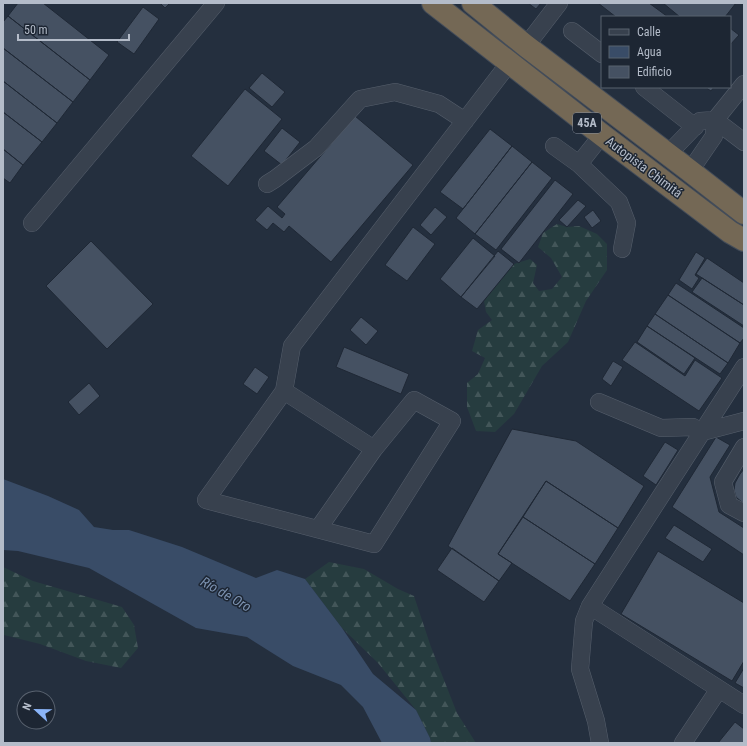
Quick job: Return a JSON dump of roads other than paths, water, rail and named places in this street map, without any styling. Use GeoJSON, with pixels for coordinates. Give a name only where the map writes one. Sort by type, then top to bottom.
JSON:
{"type":"FeatureCollection","features":[{"type":"Feature","properties":{"kind":"highway","name":"Autopista Chimitá"},"geometry":{"type":"LineString","coordinates":[[432,3],[510,62],[602,135],[730,232],[744,240]]}},
{"type":"Feature","properties":{"kind":"highway","name":"Autopista Chimitá"},"geometry":{"type":"LineString","coordinates":[[473,3],[526,46],[744,213]]}},
{"type":"Feature","properties":{"kind":"lane"},"geometry":{"type":"LineString","coordinates":[[32,224],[216,3]]}},
{"type":"Feature","properties":{"kind":"lane"},"geometry":{"type":"LineString","coordinates":[[526,46],[559,3]]}},
{"type":"Feature","properties":{"kind":"lane"},"geometry":{"type":"LineString","coordinates":[[572,31],[601,53]]}},
{"type":"Feature","properties":{"kind":"lane"},"geometry":{"type":"LineString","coordinates":[[318,529],[374,449],[414,400],[452,421],[374,544],[206,500],[284,391],[292,346],[510,62]]}},
{"type":"Feature","properties":{"kind":"lane"},"geometry":{"type":"LineString","coordinates":[[690,171],[714,136],[715,120],[744,84]]}},
{"type":"Feature","properties":{"kind":"lane"},"geometry":{"type":"LineString","coordinates":[[645,88],[695,126]]}},
{"type":"Feature","properties":{"kind":"lane"},"geometry":{"type":"LineString","coordinates":[[267,184],[316,148],[360,99],[395,92],[439,104],[464,121]]}},
{"type":"Feature","properties":{"kind":"lane"},"geometry":{"type":"LineString","coordinates":[[668,154],[700,121],[715,120],[744,142]]}},
{"type":"Feature","properties":{"kind":"lane"},"geometry":{"type":"LineString","coordinates":[[578,164],[602,135]]}},
{"type":"Feature","properties":{"kind":"lane"},"geometry":{"type":"LineString","coordinates":[[554,146],[578,164],[618,202],[628,223],[622,249]]}},
{"type":"Feature","properties":{"kind":"lane"},"geometry":{"type":"LineString","coordinates":[[600,743],[596,721],[580,669],[584,621],[590,606],[744,367]]}},
{"type":"Feature","properties":{"kind":"lane"},"geometry":{"type":"LineString","coordinates":[[284,391],[374,449]]}},
{"type":"Feature","properties":{"kind":"lane"},"geometry":{"type":"LineString","coordinates":[[598,402],[661,428],[693,427],[702,432],[744,421]]}},
{"type":"Feature","properties":{"kind":"lane"},"geometry":{"type":"LineString","coordinates":[[744,447],[723,482],[729,505],[744,513]]}},
{"type":"Feature","properties":{"kind":"lane"},"geometry":{"type":"LineString","coordinates":[[590,606],[744,705]]}},
{"type":"Feature","properties":{"kind":"lane"},"geometry":{"type":"LineString","coordinates":[[683,743],[719,688]]}},
{"type":"Feature","properties":{"kind":"water","name":"Río de Oro"},"geometry":{"type":"Polygon","coordinates":[[[3,479],[48,496],[79,510],[94,527],[113,530],[129,530],[182,547],[256,578],[277,570],[305,579],[342,628],[373,674],[416,710],[431,743],[382,743],[363,707],[341,685],[293,666],[247,637],[196,628],[89,568],[18,551],[3,550],[3,479]]]}}]}
